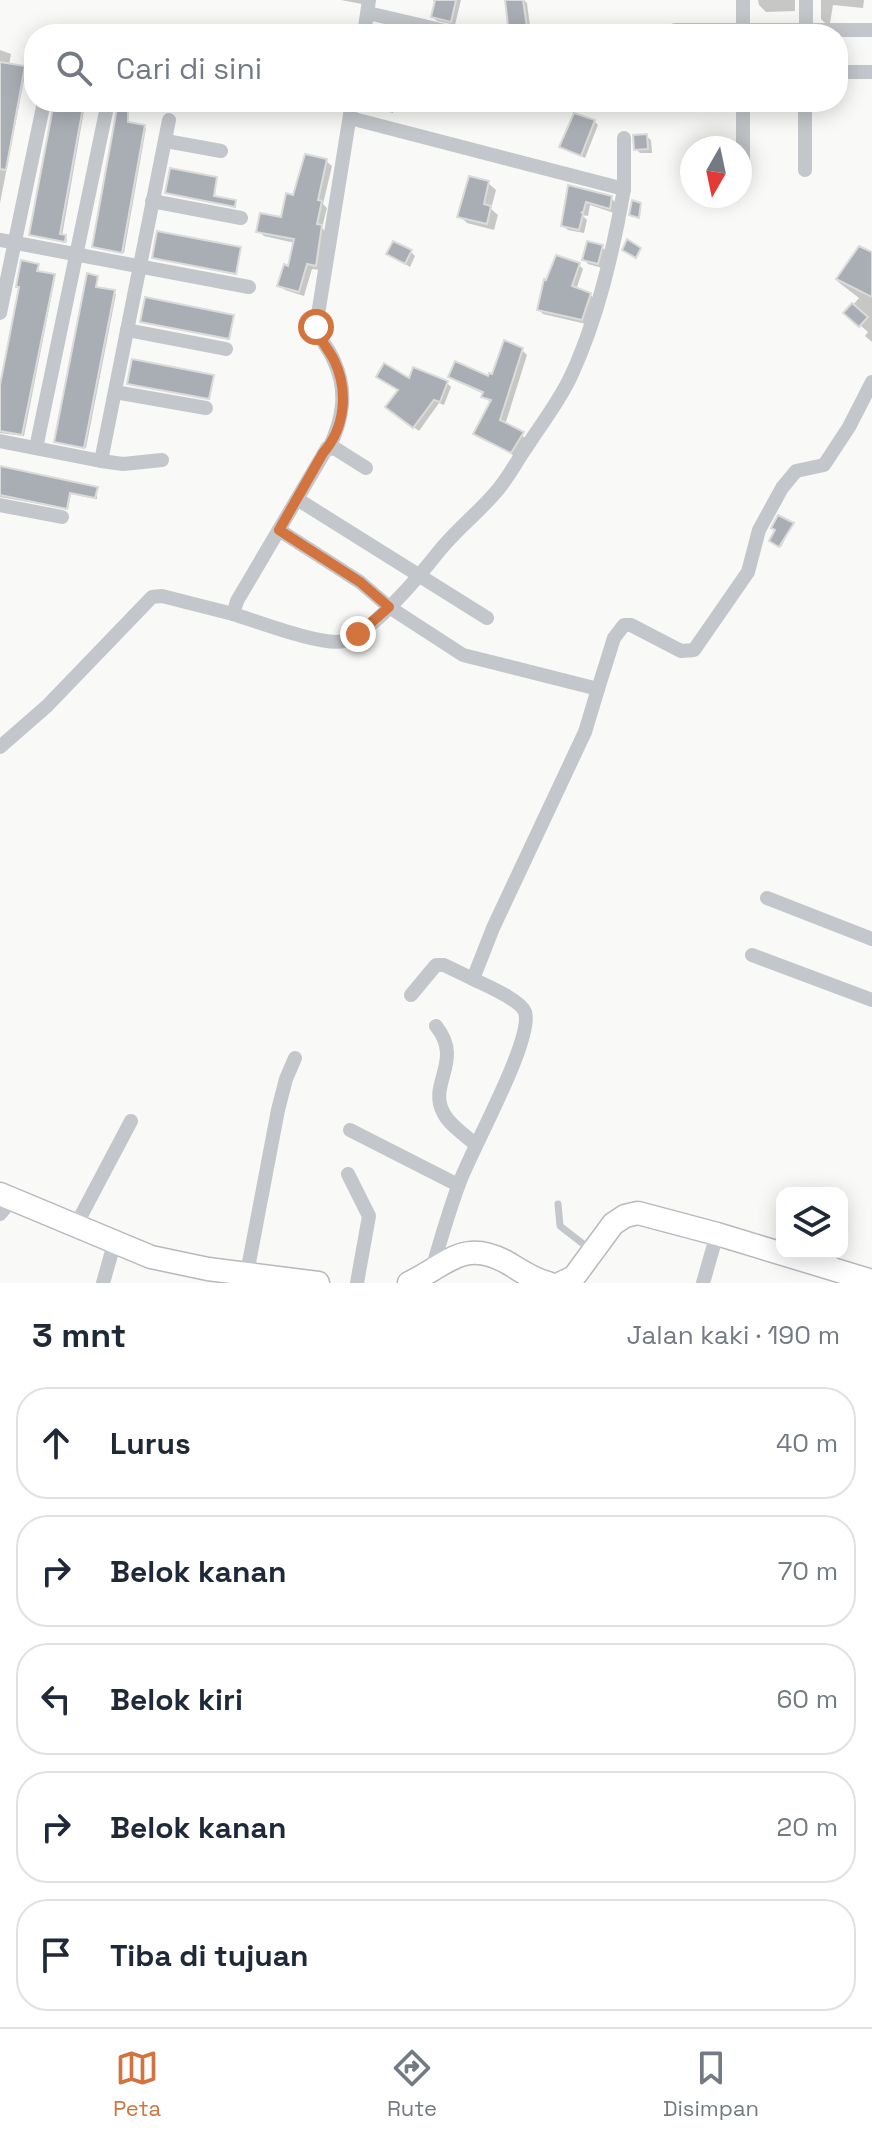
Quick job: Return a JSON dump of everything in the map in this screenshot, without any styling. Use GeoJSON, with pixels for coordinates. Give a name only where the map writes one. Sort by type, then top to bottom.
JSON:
{"type":"FeatureCollection","features":[{"type":"Feature","properties":{"kind":"street"},"geometry":{"type":"LineString","coordinates":[[743,0],[743,24]]}},
{"type":"Feature","properties":{"kind":"street"},"geometry":{"type":"LineString","coordinates":[[806,0],[806,24]]}},
{"type":"Feature","properties":{"kind":"street"},"geometry":{"type":"LineString","coordinates":[[368,6],[426,24]]}},
{"type":"Feature","properties":{"kind":"street"},"geometry":{"type":"LineString","coordinates":[[848,30],[872,30]]}},
{"type":"Feature","properties":{"kind":"street"},"geometry":{"type":"LineString","coordinates":[[848,72],[872,72]]}},
{"type":"Feature","properties":{"kind":"street"},"geometry":{"type":"LineString","coordinates":[[0,313],[42,112]]}},
{"type":"Feature","properties":{"kind":"street"},"geometry":{"type":"LineString","coordinates":[[36,448],[106,112]]}},
{"type":"Feature","properties":{"kind":"street"},"geometry":{"type":"LineString","coordinates":[[233,614],[237,601],[338,429],[344,402],[343,390],[336,363],[318,336],[316,327],[351,112]]}},
{"type":"Feature","properties":{"kind":"street"},"geometry":{"type":"LineString","coordinates":[[743,112],[743,136]]}},
{"type":"Feature","properties":{"kind":"street"},"geometry":{"type":"LineString","coordinates":[[805,112],[805,170]]}},
{"type":"Feature","properties":{"kind":"street"},"geometry":{"type":"LineString","coordinates":[[350,118],[624,189]]}},
{"type":"Feature","properties":{"kind":"street"},"geometry":{"type":"LineString","coordinates":[[101,461],[169,120]]}},
{"type":"Feature","properties":{"kind":"street"},"geometry":{"type":"LineString","coordinates":[[0,747],[47,706],[152,597],[162,596],[318,640],[338,642],[358,634],[389,607],[496,492],[552,410],[571,376],[591,325],[617,232],[624,189],[624,138]]}},
{"type":"Feature","properties":{"kind":"street"},"geometry":{"type":"LineString","coordinates":[[166,141],[221,151]]}},
{"type":"Feature","properties":{"kind":"street"},"geometry":{"type":"LineString","coordinates":[[152,201],[241,218]]}},
{"type":"Feature","properties":{"kind":"street"},"geometry":{"type":"LineString","coordinates":[[0,240],[249,287]]}},
{"type":"Feature","properties":{"kind":"street"},"geometry":{"type":"LineString","coordinates":[[127,330],[226,349]]}},
{"type":"Feature","properties":{"kind":"street"},"geometry":{"type":"LineString","coordinates":[[473,979],[493,928],[585,732],[614,638],[624,625],[631,625],[681,651],[694,650],[748,572],[759,530],[782,488],[796,471],[824,465],[857,413],[872,382]]}},
{"type":"Feature","properties":{"kind":"street"},"geometry":{"type":"LineString","coordinates":[[115,392],[206,408]]}},
{"type":"Feature","properties":{"kind":"street"},"geometry":{"type":"LineString","coordinates":[[0,441],[123,464],[162,460]]}},
{"type":"Feature","properties":{"kind":"street"},"geometry":{"type":"LineString","coordinates":[[329,448],[336,449],[366,468]]}},
{"type":"Feature","properties":{"kind":"street"},"geometry":{"type":"LineString","coordinates":[[297,499],[487,618]]}},
{"type":"Feature","properties":{"kind":"street"},"geometry":{"type":"LineString","coordinates":[[0,505],[62,517]]}},
{"type":"Feature","properties":{"kind":"street"},"geometry":{"type":"LineString","coordinates":[[279,530],[360,582],[389,607],[463,655],[598,689]]}},
{"type":"Feature","properties":{"kind":"street"},"geometry":{"type":"LineString","coordinates":[[767,898],[872,939]]}},
{"type":"Feature","properties":{"kind":"street"},"geometry":{"type":"LineString","coordinates":[[752,955],[872,1000]]}},
{"type":"Feature","properties":{"kind":"street"},"geometry":{"type":"LineString","coordinates":[[411,995],[436,965],[444,965],[521,1006],[526,1016],[514,1065],[458,1185],[434,1278]]}},
{"type":"Feature","properties":{"kind":"street"},"geometry":{"type":"LineString","coordinates":[[436,1026],[448,1050],[439,1096],[440,1107],[444,1116],[475,1144]]}},
{"type":"Feature","properties":{"kind":"street"},"geometry":{"type":"LineString","coordinates":[[247,1273],[278,1110],[295,1058]]}},
{"type":"Feature","properties":{"kind":"street"},"geometry":{"type":"LineString","coordinates":[[75,1227],[131,1121]]}},
{"type":"Feature","properties":{"kind":"street"},"geometry":{"type":"LineString","coordinates":[[350,1130],[458,1185]]}},
{"type":"Feature","properties":{"kind":"street"},"geometry":{"type":"LineString","coordinates":[[348,1174],[370,1221],[357,1283]]}},
{"type":"Feature","properties":{"kind":"street"},"geometry":{"type":"LineString","coordinates":[[4,1203],[175,1263],[311,1283]]}},
{"type":"Feature","properties":{"kind":"street"},"geometry":{"type":"LineString","coordinates":[[561,1283],[574,1277],[613,1224],[631,1214],[644,1214],[717,1234],[834,1276],[872,1281]]}},
{"type":"Feature","properties":{"kind":"street"},"geometry":{"type":"LineString","coordinates":[[703,1283],[717,1234]]}},
{"type":"Feature","properties":{"kind":"street"},"geometry":{"type":"LineString","coordinates":[[103,1283],[114,1244]]}},
{"type":"Feature","properties":{"kind":"street"},"geometry":{"type":"LineString","coordinates":[[409,1283],[434,1278],[465,1253],[482,1252],[548,1283]]}},
{"type":"Feature","properties":{"kind":"lane"},"geometry":{"type":"LineString","coordinates":[[558,1204],[560,1226],[593,1251]]}},
{"type":"Feature","properties":{"kind":"building"},"geometry":{"type":"Polygon","coordinates":[[[435,0],[456,0],[451,22],[431,17],[435,0]]]}},
{"type":"Feature","properties":{"kind":"building"},"geometry":{"type":"Polygon","coordinates":[[[505,0],[523,0],[527,24],[508,24],[505,0]]]}},
{"type":"Feature","properties":{"kind":"building"},"geometry":{"type":"Polygon","coordinates":[[[0,62],[24,66],[24,71],[6,170],[0,169],[0,62]]]}},
{"type":"Feature","properties":{"kind":"building"},"geometry":{"type":"Polygon","coordinates":[[[52,112],[82,112],[60,234],[66,235],[65,242],[29,235],[52,112]]]}},
{"type":"Feature","properties":{"kind":"building"},"geometry":{"type":"Polygon","coordinates":[[[116,112],[128,112],[128,122],[145,125],[122,253],[92,247],[116,112]]]}},
{"type":"Feature","properties":{"kind":"building"},"geometry":{"type":"Polygon","coordinates":[[[574,113],[595,120],[581,156],[559,147],[574,113]]]}},
{"type":"Feature","properties":{"kind":"building"},"geometry":{"type":"Polygon","coordinates":[[[647,134],[648,149],[634,150],[633,135],[647,134]]]}},
{"type":"Feature","properties":{"kind":"building"},"geometry":{"type":"Polygon","coordinates":[[[305,154],[327,159],[318,200],[322,201],[317,224],[322,225],[316,266],[307,264],[299,292],[277,286],[284,264],[288,266],[294,239],[256,232],[260,213],[281,217],[286,193],[293,195],[305,154]]]}},
{"type":"Feature","properties":{"kind":"building"},"geometry":{"type":"Polygon","coordinates":[[[170,168],[217,177],[214,196],[236,200],[235,207],[165,193],[170,168]]]}},
{"type":"Feature","properties":{"kind":"building"},"geometry":{"type":"Polygon","coordinates":[[[469,176],[489,181],[484,204],[491,206],[487,224],[457,217],[469,176]]]}},
{"type":"Feature","properties":{"kind":"building"},"geometry":{"type":"Polygon","coordinates":[[[568,185],[612,196],[610,209],[586,202],[581,212],[579,230],[561,226],[568,185]]]}},
{"type":"Feature","properties":{"kind":"building"},"geometry":{"type":"Polygon","coordinates":[[[632,200],[641,203],[639,218],[629,215],[632,200]]]}},
{"type":"Feature","properties":{"kind":"building"},"geometry":{"type":"Polygon","coordinates":[[[157,231],[241,247],[236,274],[152,258],[157,231]]]}},
{"type":"Feature","properties":{"kind":"building"},"geometry":{"type":"Polygon","coordinates":[[[627,239],[641,248],[636,258],[622,250],[627,239]]]}},
{"type":"Feature","properties":{"kind":"building"},"geometry":{"type":"Polygon","coordinates":[[[393,241],[412,250],[405,264],[386,254],[393,241]]]}},
{"type":"Feature","properties":{"kind":"building"},"geometry":{"type":"Polygon","coordinates":[[[587,241],[603,245],[598,264],[582,260],[587,241]]]}},
{"type":"Feature","properties":{"kind":"building"},"geometry":{"type":"Polygon","coordinates":[[[859,246],[872,252],[872,297],[836,279],[859,246]]]}},
{"type":"Feature","properties":{"kind":"building"},"geometry":{"type":"Polygon","coordinates":[[[556,255],[580,263],[572,286],[591,293],[582,320],[537,310],[544,279],[556,255]]]}},
{"type":"Feature","properties":{"kind":"building"},"geometry":{"type":"Polygon","coordinates":[[[21,260],[39,264],[37,271],[55,274],[22,435],[0,431],[0,385],[19,287],[16,287],[21,260]]]}},
{"type":"Feature","properties":{"kind":"building"},"geometry":{"type":"Polygon","coordinates":[[[87,273],[98,276],[96,287],[115,290],[84,448],[54,442],[87,273]]]}},
{"type":"Feature","properties":{"kind":"building"},"geometry":{"type":"Polygon","coordinates":[[[145,297],[234,315],[229,339],[140,322],[145,297]]]}},
{"type":"Feature","properties":{"kind":"building"},"geometry":{"type":"Polygon","coordinates":[[[852,303],[868,317],[859,327],[843,313],[852,303]]]}},
{"type":"Feature","properties":{"kind":"building"},"geometry":{"type":"Polygon","coordinates":[[[504,340],[523,348],[500,420],[524,432],[511,453],[473,434],[491,400],[481,397],[483,392],[448,377],[455,361],[488,376],[492,374],[504,340]]]}},
{"type":"Feature","properties":{"kind":"building"},"geometry":{"type":"Polygon","coordinates":[[[132,359],[214,375],[209,399],[127,384],[132,359]]]}},
{"type":"Feature","properties":{"kind":"building"},"geometry":{"type":"Polygon","coordinates":[[[384,363],[409,378],[413,367],[448,381],[440,402],[434,400],[413,428],[385,407],[398,390],[376,377],[384,363]]]}},
{"type":"Feature","properties":{"kind":"building"},"geometry":{"type":"Polygon","coordinates":[[[0,466],[98,487],[95,498],[70,493],[67,509],[0,495],[0,466]]]}},
{"type":"Feature","properties":{"kind":"building"},"geometry":{"type":"Polygon","coordinates":[[[778,515],[794,523],[779,547],[769,541],[778,515]]]}},
{"type":"Feature","properties":{"kind":"route"},"geometry":{"type":"LineString","coordinates":[[316,327],[318,336],[336,363],[344,402],[338,429],[329,448],[323,453],[279,530],[360,582],[389,607],[358,634]]}}]}
